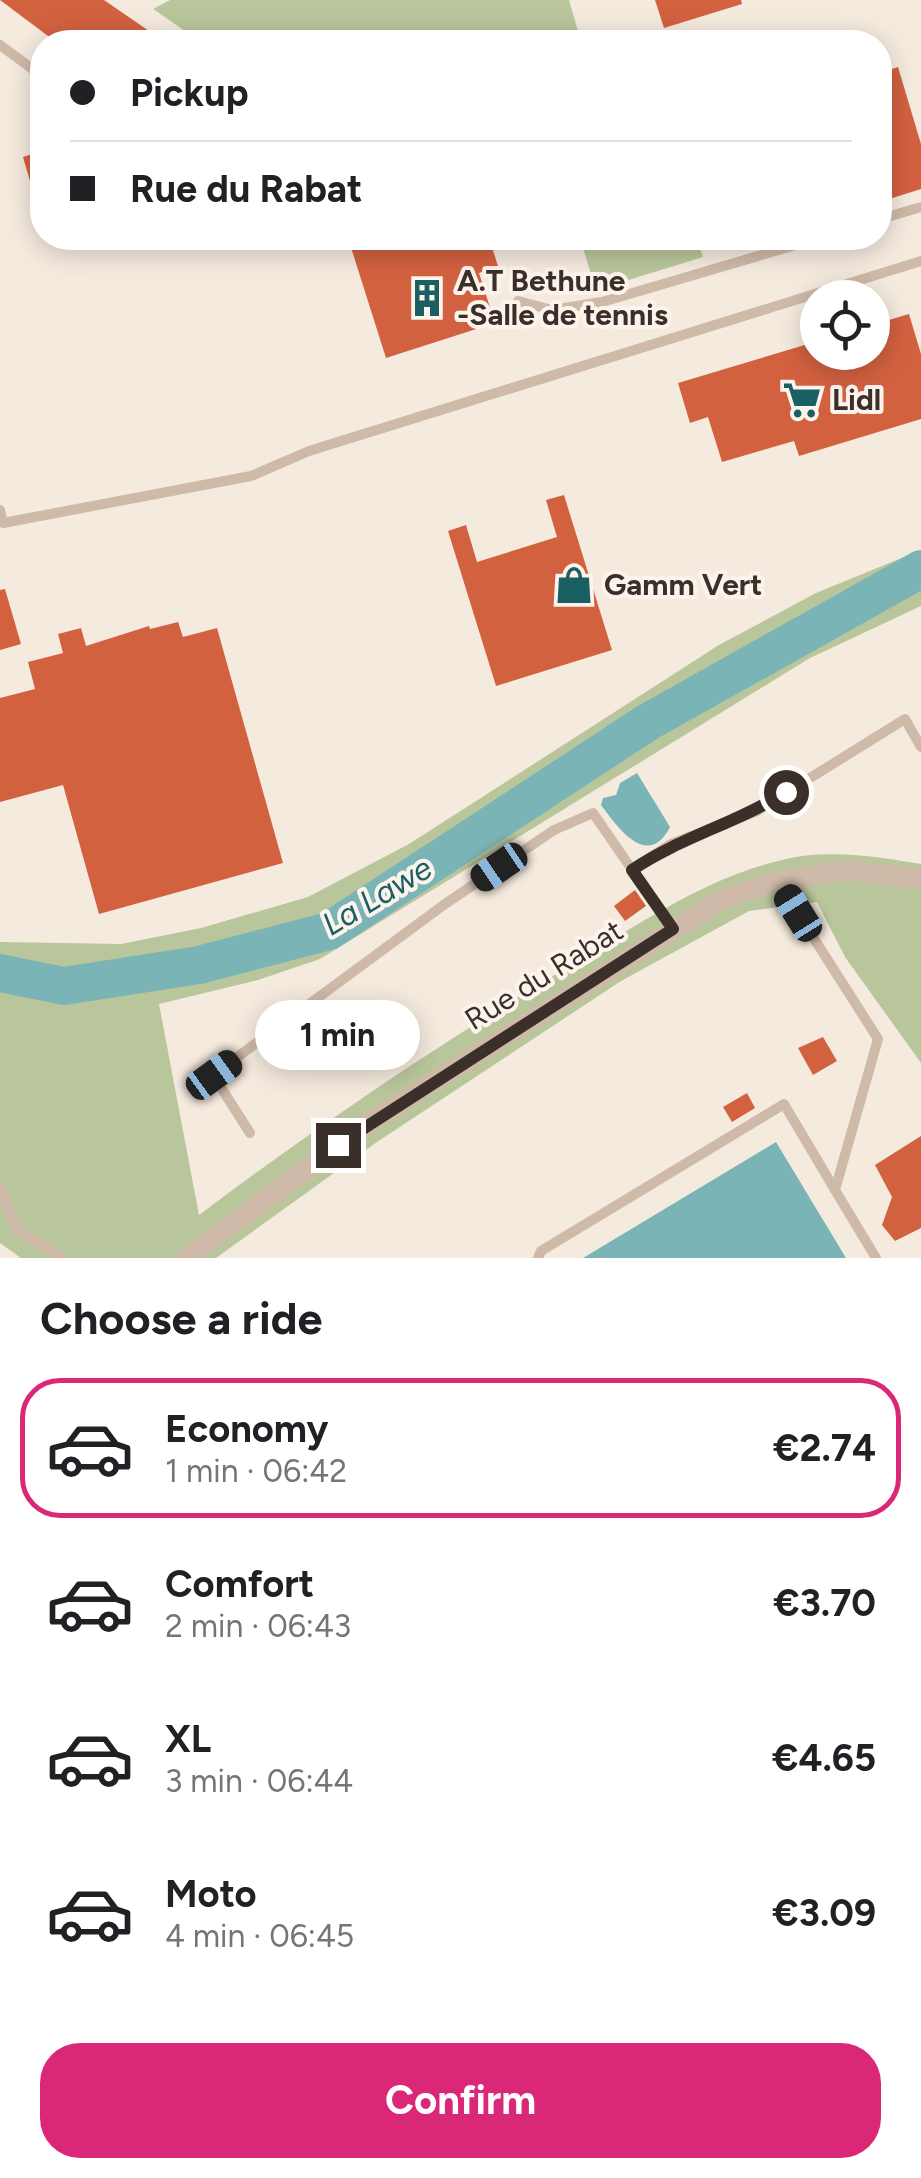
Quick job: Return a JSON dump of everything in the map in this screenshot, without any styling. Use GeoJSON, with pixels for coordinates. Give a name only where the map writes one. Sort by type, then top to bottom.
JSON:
{"type":"FeatureCollection","features":[{"type":"Feature","properties":{"kind":"street","name":"Rue du Rabat"},"geometry":{"type":"LineString","coordinates":[[187,1258],[367,1124],[723,899],[778,881],[849,870],[921,879]]}},
{"type":"Feature","properties":{"kind":"lane"},"geometry":{"type":"LineString","coordinates":[[0,45],[30,67]]}},
{"type":"Feature","properties":{"kind":"lane"},"geometry":{"type":"LineString","coordinates":[[892,215],[921,207]]}},
{"type":"Feature","properties":{"kind":"lane"},"geometry":{"type":"LineString","coordinates":[[518,302],[552,310],[602,302],[778,250]]}},
{"type":"Feature","properties":{"kind":"lane"},"geometry":{"type":"LineString","coordinates":[[0,510],[3,523],[251,476],[309,452],[921,260]]}},
{"type":"Feature","properties":{"kind":"lane"},"geometry":{"type":"LineString","coordinates":[[632,870],[671,844],[757,811],[904,719],[921,747]]}},
{"type":"Feature","properties":{"kind":"lane"},"geometry":{"type":"LineString","coordinates":[[250,1133],[214,1075],[444,904],[554,830],[594,813],[673,929]]}},
{"type":"Feature","properties":{"kind":"lane"},"geometry":{"type":"LineString","coordinates":[[778,881],[878,1040],[836,1190]]}},
{"type":"Feature","properties":{"kind":"lane"},"geometry":{"type":"LineString","coordinates":[[538,1258],[541,1251],[784,1104],[876,1258]]}},
{"type":"Feature","properties":{"kind":"lane"},"geometry":{"type":"LineString","coordinates":[[0,1188],[17,1229],[62,1258]]}},
{"type":"Feature","properties":{"kind":"green space"},"geometry":{"type":"Polygon","coordinates":[[[170,0],[569,0],[578,30],[184,30],[153,9],[170,0]]]}},
{"type":"Feature","properties":{"kind":"green space"},"geometry":{"type":"Polygon","coordinates":[[[584,250],[700,250],[703,257],[596,290],[584,250]]]}},
{"type":"Feature","properties":{"kind":"green space"},"geometry":{"type":"Polygon","coordinates":[[[921,550],[921,606],[810,658],[320,959],[258,980],[159,1004],[199,1215],[384,1084],[626,931],[703,889],[786,859],[836,854],[921,864],[921,1063],[845,957],[817,902],[749,911],[621,981],[377,1142],[216,1258],[21,1258],[0,1243],[0,942],[121,944],[201,928],[308,897],[409,844],[719,645],[816,593],[921,550]]]}},
{"type":"Feature","properties":{"kind":"water"},"geometry":{"type":"Polygon","coordinates":[[[637,773],[670,827],[652,845],[634,841],[601,805],[603,798],[616,795],[620,783],[637,773]]]}},
{"type":"Feature","properties":{"kind":"water"},"geometry":{"type":"Polygon","coordinates":[[[776,1142],[846,1258],[583,1258],[776,1142]]]}},
{"type":"Feature","properties":{"kind":"building"},"geometry":{"type":"Polygon","coordinates":[[[0,0],[104,0],[148,30],[40,30],[0,0]]]}},
{"type":"Feature","properties":{"kind":"building"},"geometry":{"type":"Polygon","coordinates":[[[655,0],[741,0],[742,4],[664,28],[655,0]]]}},
{"type":"Feature","properties":{"kind":"building"},"geometry":{"type":"Polygon","coordinates":[[[898,67],[921,144],[921,189],[892,198],[892,69],[898,67]]]}},
{"type":"Feature","properties":{"kind":"building"},"geometry":{"type":"Polygon","coordinates":[[[30,155],[30,181],[23,157],[30,155]]]}},
{"type":"Feature","properties":{"kind":"building","name":"A.T Bethune -Salle de tennis"},"geometry":{"type":"Polygon","coordinates":[[[352,250],[493,250],[498,266],[479,273],[495,323],[386,358],[352,250]]]}},
{"type":"Feature","properties":{"kind":"building","name":"Lidl"},"geometry":{"type":"Polygon","coordinates":[[[909,314],[921,354],[921,419],[799,456],[794,441],[722,462],[708,417],[690,423],[678,383],[800,346],[800,370],[890,370],[890,320],[909,314]]]}},
{"type":"Feature","properties":{"kind":"building"},"geometry":{"type":"Polygon","coordinates":[[[564,495],[612,650],[496,686],[448,531],[466,525],[477,562],[557,537],[546,500],[564,495]]]}},
{"type":"Feature","properties":{"kind":"building"},"geometry":{"type":"Polygon","coordinates":[[[5,589],[21,644],[0,650],[0,590],[5,589]]]}},
{"type":"Feature","properties":{"kind":"building"},"geometry":{"type":"Polygon","coordinates":[[[178,622],[183,637],[217,628],[283,863],[99,914],[63,785],[0,802],[0,698],[35,689],[28,662],[63,653],[58,634],[81,628],[86,646],[149,626],[150,629],[178,622]]]}},
{"type":"Feature","properties":{"kind":"building"},"geometry":{"type":"Polygon","coordinates":[[[635,890],[646,906],[625,921],[614,906],[635,890]]]}},
{"type":"Feature","properties":{"kind":"building"},"geometry":{"type":"Polygon","coordinates":[[[823,1037],[837,1061],[813,1075],[798,1048],[823,1037]]]}},
{"type":"Feature","properties":{"kind":"building"},"geometry":{"type":"Polygon","coordinates":[[[747,1093],[755,1108],[732,1122],[723,1107],[747,1093]]]}},
{"type":"Feature","properties":{"kind":"building"},"geometry":{"type":"Polygon","coordinates":[[[921,1136],[921,1228],[895,1241],[882,1225],[892,1197],[875,1165],[921,1136]]]}},
{"type":"Feature","properties":{"kind":"waterway","name":"La Lawe"},"geometry":{"type":"LineString","coordinates":[[0,973],[64,986],[199,965],[329,931],[648,722],[921,569]]}},
{"type":"Feature","properties":{"kind":"place","name":"A.T Bethune -Salle de tennis"},"geometry":{"type":"Point","coordinates":[427,298]}},
{"type":"Feature","properties":{"kind":"place","name":"Lidl"},"geometry":{"type":"Point","coordinates":[802,400]}},
{"type":"Feature","properties":{"kind":"place","name":"Gamm Vert"},"geometry":{"type":"Point","coordinates":[574,585]}},
{"type":"Feature","properties":{"kind":"route"},"geometry":{"type":"LineString","coordinates":[[338,1145],[610,966],[673,929],[632,870],[671,844],[757,811],[786,792]]}}]}
